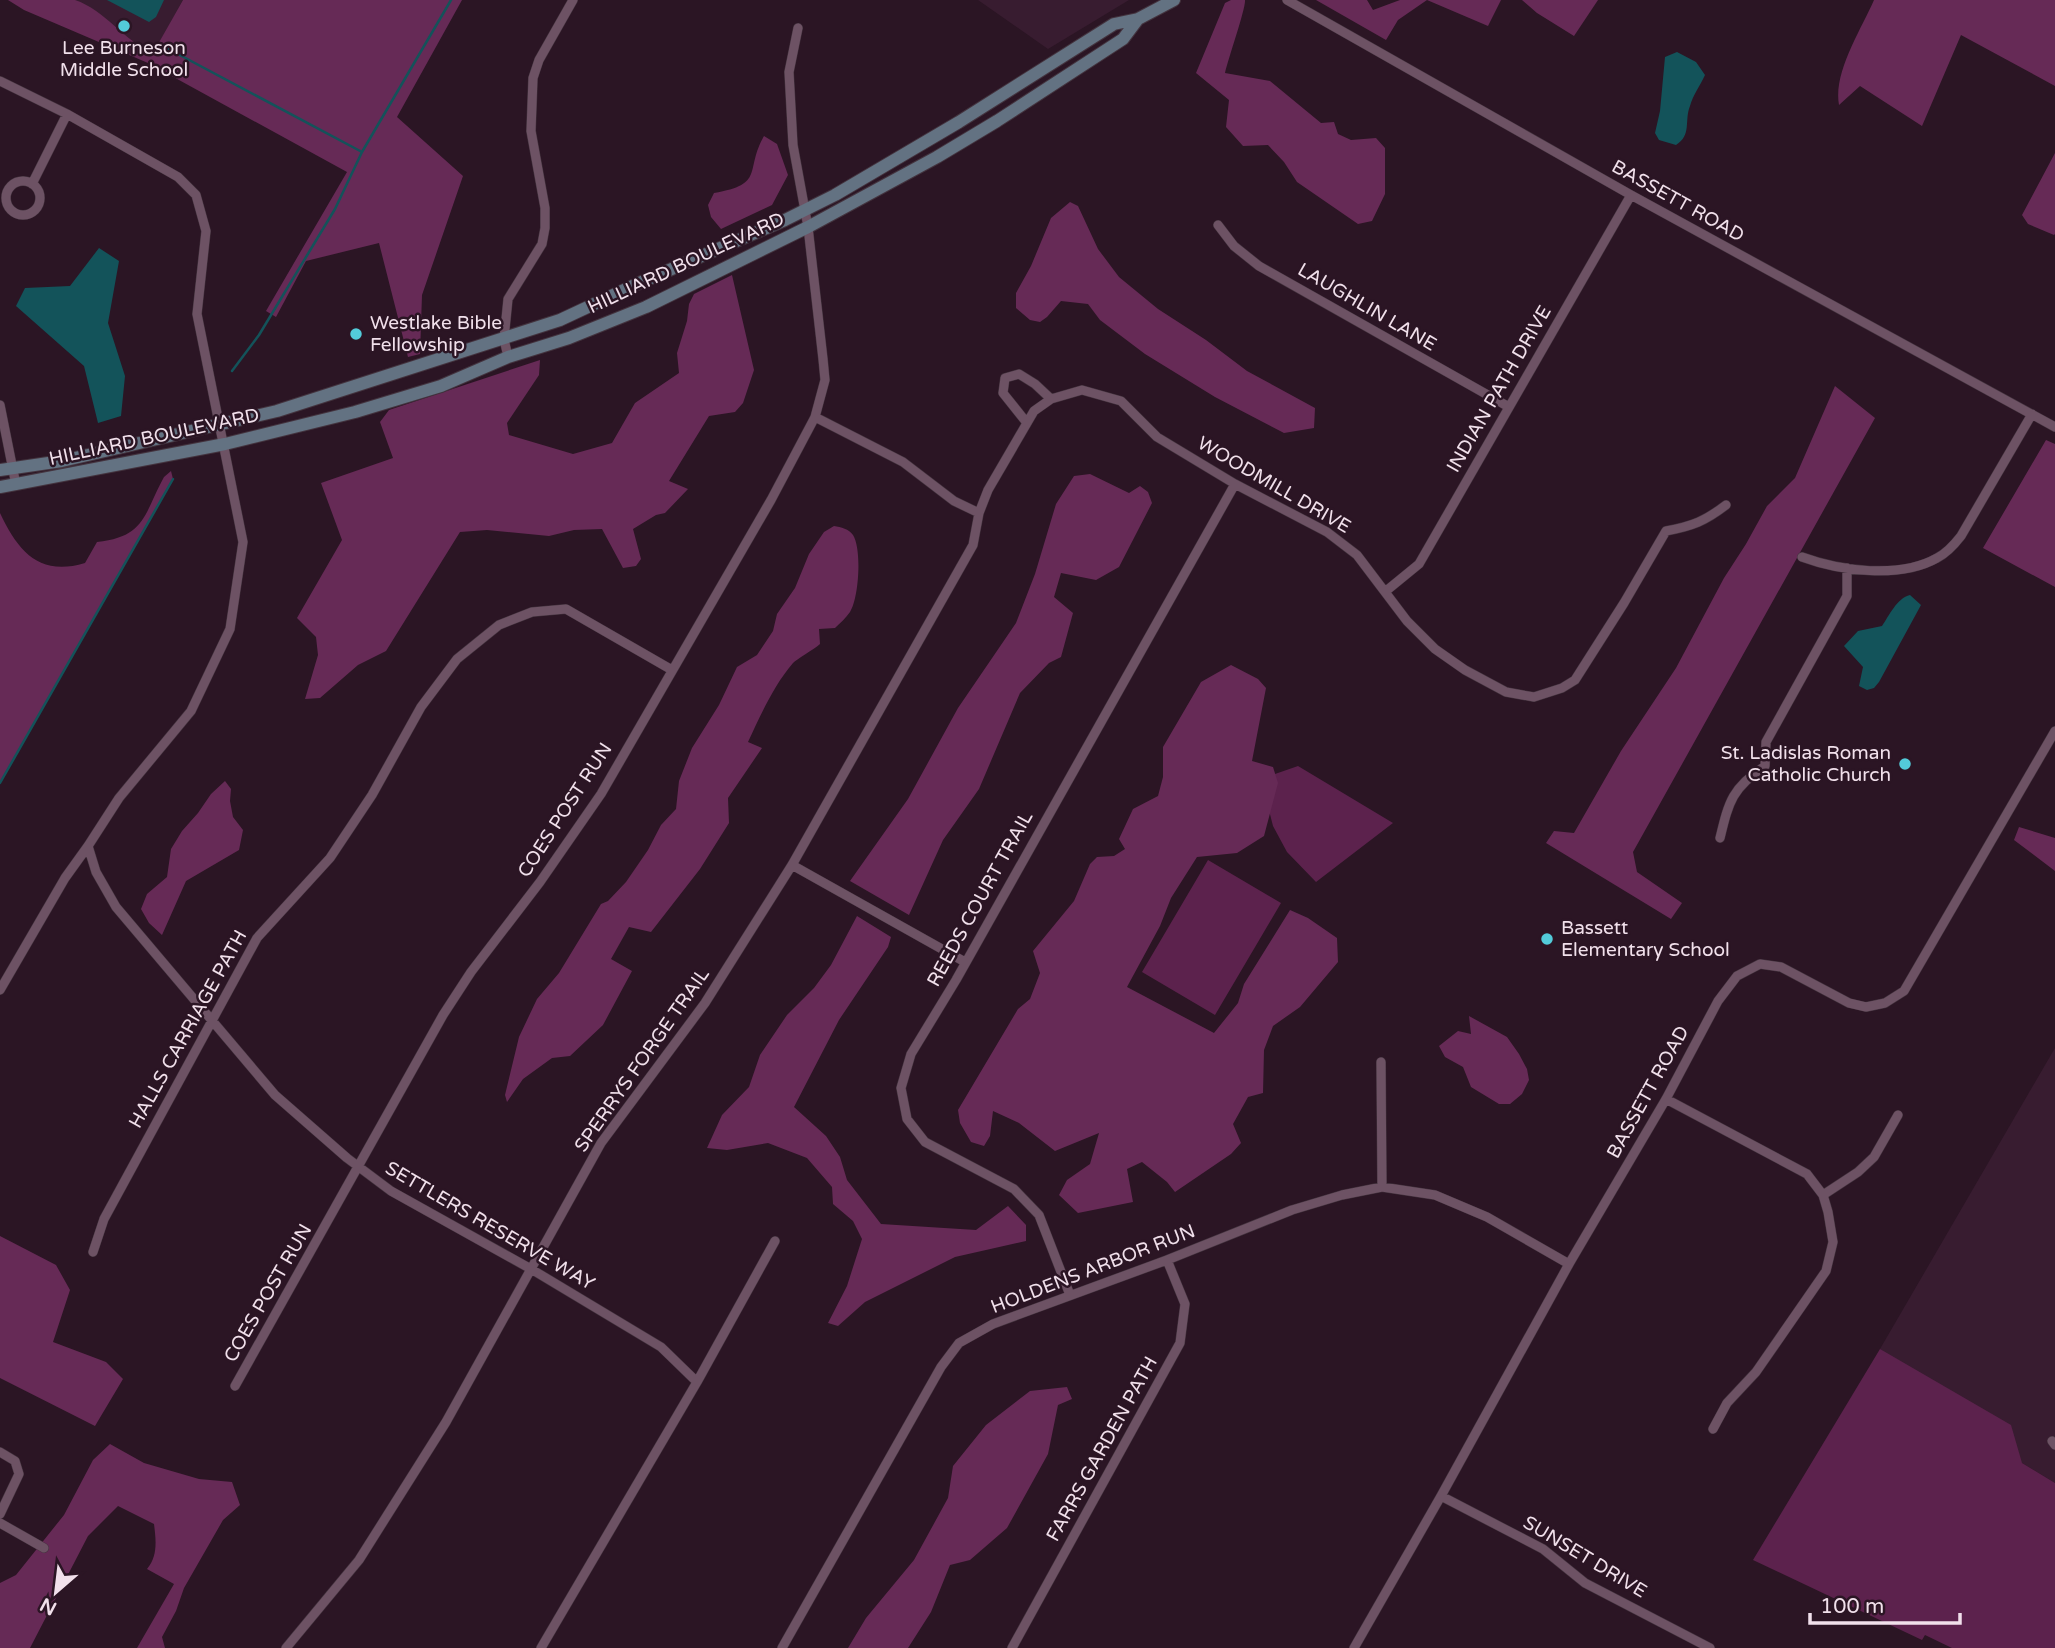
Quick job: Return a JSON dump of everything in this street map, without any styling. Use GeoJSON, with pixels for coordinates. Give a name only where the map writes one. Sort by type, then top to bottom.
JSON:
{"type":"FeatureCollection","features":[{"type":"Feature","properties":{"kind":"main road","name":"HILLIARD BOULEVARD"},"geometry":{"type":"LineString","coordinates":[[6,469],[62,461],[277,411],[560,320],[637,284],[807,220],[835,195],[959,122],[1114,24],[1138,19],[1174,0]]}},
{"type":"Feature","properties":{"kind":"main road","name":"HILLIARD BOULEVARD"},"geometry":{"type":"LineString","coordinates":[[0,487],[225,444],[355,412],[441,386],[646,307],[807,220],[937,157],[1123,39],[1138,19]]}},
{"type":"Feature","properties":{"kind":"street"},"geometry":{"type":"LineString","coordinates":[[508,358],[504,339],[508,299],[542,244],[545,229],[545,208],[531,131],[533,78],[539,60],[573,0]]}},
{"type":"Feature","properties":{"kind":"street","name":"BASSETT ROAD"},"geometry":{"type":"LineString","coordinates":[[1287,0],[1631,195],[2055,427]]}},
{"type":"Feature","properties":{"kind":"street","name":"COES POST RUN"},"geometry":{"type":"LineString","coordinates":[[235,1386],[443,1015],[471,972],[540,882],[601,794],[771,500],[815,417],[825,380],[807,220],[793,145],[789,72],[798,28]]}},
{"type":"Feature","properties":{"kind":"street"},"geometry":{"type":"LineString","coordinates":[[0,81],[67,114],[178,177],[197,195],[205,231],[197,314],[243,542],[230,629],[191,710],[119,798],[65,878],[0,990]]}},
{"type":"Feature","properties":{"kind":"street"},"geometry":{"type":"LineString","coordinates":[[32,184],[67,114]]}},
{"type":"Feature","properties":{"kind":"street","name":"INDIAN PATH DRIVE"},"geometry":{"type":"LineString","coordinates":[[1386,591],[1419,564],[1631,195]]}},
{"type":"Feature","properties":{"kind":"street","name":"LAUGHLIN LANE"},"geometry":{"type":"LineString","coordinates":[[1218,225],[1234,246],[1259,266],[1508,407]]}},
{"type":"Feature","properties":{"kind":"street"},"geometry":{"type":"LineString","coordinates":[[1027,423],[1003,393],[1005,378],[1019,374],[1051,399]]}},
{"type":"Feature","properties":{"kind":"street","name":"WOODMILL DRIVE"},"geometry":{"type":"LineString","coordinates":[[1051,399],[1082,390],[1121,401],[1157,437],[1235,484],[1327,532],[1357,555],[1407,621],[1436,649],[1465,670],[1506,692],[1534,696],[1562,688],[1575,680],[1625,603],[1666,531],[1707,520],[1726,505]]}},
{"type":"Feature","properties":{"kind":"street","name":"SPERRYS FORGE TRAIL"},"geometry":{"type":"LineString","coordinates":[[286,1648],[359,1560],[446,1422],[601,1143],[705,1003],[792,865],[973,545],[979,513],[988,490],[1034,411],[1051,399]]}},
{"type":"Feature","properties":{"kind":"street"},"geometry":{"type":"LineString","coordinates":[[0,405],[6,469],[16,485]]}},
{"type":"Feature","properties":{"kind":"street"},"geometry":{"type":"LineString","coordinates":[[1802,557],[1821,564],[1847,568],[1893,570],[1925,564],[1947,552],[1961,536],[2032,414]]}},
{"type":"Feature","properties":{"kind":"street"},"geometry":{"type":"LineString","coordinates":[[815,417],[903,463],[954,501],[979,513]]}},
{"type":"Feature","properties":{"kind":"street","name":"REEDS COURT TRAIL"},"geometry":{"type":"LineString","coordinates":[[1070,1294],[1039,1215],[1014,1189],[925,1142],[908,1119],[901,1088],[911,1054],[1235,484]]}},
{"type":"Feature","properties":{"kind":"street"},"geometry":{"type":"LineString","coordinates":[[1720,838],[1728,802],[1747,778],[1765,766],[1766,742],[1847,596],[1847,568]]}},
{"type":"Feature","properties":{"kind":"street","name":"HALLS CARRIAGE PATH"},"geometry":{"type":"LineString","coordinates":[[93,1252],[104,1219],[257,938],[330,858],[372,795],[421,707],[457,659],[499,625],[532,612],[566,609],[671,670]]}},
{"type":"Feature","properties":{"kind":"street","name":"BASSETT ROAD"},"geometry":{"type":"LineString","coordinates":[[1354,1648],[1569,1264],[1666,1099],[1718,1001],[1737,976],[1760,964],[1782,967],[1849,1003],[1866,1007],[1885,1003],[1904,991],[2055,731]]}},
{"type":"Feature","properties":{"kind":"street","name":"SETTLERS RESERVE WAY"},"geometry":{"type":"LineString","coordinates":[[88,846],[96,872],[116,907],[275,1095],[359,1168],[391,1191],[531,1269],[661,1347],[697,1382]]}},
{"type":"Feature","properties":{"kind":"street"},"geometry":{"type":"LineString","coordinates":[[792,865],[965,962]]}},
{"type":"Feature","properties":{"kind":"street"},"geometry":{"type":"LineString","coordinates":[[1381,1062],[1382,1187]]}},
{"type":"Feature","properties":{"kind":"street"},"geometry":{"type":"LineString","coordinates":[[1666,1099],[1807,1174],[1823,1195],[1833,1242],[1826,1271],[1756,1372],[1727,1403],[1713,1430]]}},
{"type":"Feature","properties":{"kind":"street"},"geometry":{"type":"LineString","coordinates":[[1823,1195],[1858,1172],[1874,1157],[1898,1115]]}},
{"type":"Feature","properties":{"kind":"street","name":"HOLDENS ARBOR RUN"},"geometry":{"type":"LineString","coordinates":[[782,1648],[941,1367],[960,1342],[993,1324],[1167,1261],[1292,1210],[1342,1195],[1382,1187],[1435,1195],[1487,1217],[1569,1264]]}},
{"type":"Feature","properties":{"kind":"street"},"geometry":{"type":"LineString","coordinates":[[545,1647],[775,1241]]}},
{"type":"Feature","properties":{"kind":"street","name":"FARRS GARDEN PATH"},"geometry":{"type":"LineString","coordinates":[[1012,1648],[1180,1343],[1185,1304],[1167,1261]]}},
{"type":"Feature","properties":{"kind":"street"},"geometry":{"type":"LineString","coordinates":[[0,1452],[15,1461],[19,1474],[0,1514]]}},
{"type":"Feature","properties":{"kind":"street","name":"SUNSET DRIVE"},"geometry":{"type":"LineString","coordinates":[[1441,1496],[1543,1549],[1585,1583],[1710,1648]]}},
{"type":"Feature","properties":{"kind":"street"},"geometry":{"type":"LineString","coordinates":[[0,1523],[44,1548]]}},
{"type":"Feature","properties":{"kind":"shaded area"},"geometry":{"type":"Polygon","coordinates":[[[8,0],[75,0],[96,11],[133,41],[153,53],[183,0],[462,0],[397,117],[463,176],[422,295],[420,354],[408,357],[379,243],[306,261],[276,317],[266,311],[347,172],[148,63],[24,10],[8,0]]]}},
{"type":"Feature","properties":{"kind":"shaded area","name":"Lee Burneson Middle School"},"geometry":{"type":"Polygon","coordinates":[[[31,0],[183,0],[148,63],[31,0]]]}},
{"type":"Feature","properties":{"kind":"shaded area"},"geometry":{"type":"Polygon","coordinates":[[[978,0],[1129,0],[1048,49],[978,0]]]}},
{"type":"Feature","properties":{"kind":"shaded area"},"geometry":{"type":"Polygon","coordinates":[[[1245,0],[1225,73],[1270,81],[1321,123],[1334,122],[1338,134],[1351,140],[1376,138],[1385,148],[1385,194],[1372,221],[1358,224],[1297,182],[1284,162],[1268,145],[1243,146],[1226,127],[1229,100],[1196,73],[1225,3],[1245,0]]]}},
{"type":"Feature","properties":{"kind":"shaded area"},"geometry":{"type":"Polygon","coordinates":[[[1316,0],[1367,0],[1373,10],[1400,0],[1427,0],[1398,20],[1386,40],[1316,0]]]}},
{"type":"Feature","properties":{"kind":"shaded area"},"geometry":{"type":"Polygon","coordinates":[[[1427,0],[1501,0],[1488,26],[1427,0]]]}},
{"type":"Feature","properties":{"kind":"shaded area"},"geometry":{"type":"Polygon","coordinates":[[[1522,0],[1598,0],[1574,36],[1537,13],[1522,0]]]}},
{"type":"Feature","properties":{"kind":"shaded area"},"geometry":{"type":"Polygon","coordinates":[[[1874,0],[2055,0],[2055,86],[1961,35],[1922,126],[1860,86],[1839,105],[1838,92],[1844,65],[1874,0]]]}},
{"type":"Feature","properties":{"kind":"shaded area"},"geometry":{"type":"Polygon","coordinates":[[[764,136],[777,144],[788,175],[772,205],[721,229],[711,217],[708,205],[714,193],[741,185],[747,180],[764,136]]]}},
{"type":"Feature","properties":{"kind":"shaded area"},"geometry":{"type":"Polygon","coordinates":[[[2055,153],[2054,235],[2028,224],[2022,215],[2055,153]]]}},
{"type":"Feature","properties":{"kind":"shaded area"},"geometry":{"type":"Polygon","coordinates":[[[1070,202],[1078,206],[1098,249],[1119,277],[1158,309],[1247,371],[1315,408],[1314,428],[1284,433],[1215,397],[1145,354],[1100,320],[1088,304],[1061,301],[1040,322],[1030,320],[1016,308],[1016,293],[1031,266],[1051,218],[1070,202]]]}},
{"type":"Feature","properties":{"kind":"shaded area"},"geometry":{"type":"Polygon","coordinates":[[[732,275],[754,370],[743,403],[735,412],[709,416],[669,481],[688,489],[665,513],[656,515],[633,529],[641,559],[636,566],[623,568],[602,529],[574,530],[549,536],[487,530],[460,532],[386,651],[358,665],[320,698],[305,699],[318,655],[316,637],[297,618],[342,540],[321,483],[393,458],[380,422],[389,410],[540,360],[539,375],[507,423],[509,435],[573,454],[612,443],[635,403],[679,373],[677,353],[694,294],[732,275]]]}},
{"type":"Feature","properties":{"kind":"shaded area"},"geometry":{"type":"Polygon","coordinates":[[[1835,386],[1875,418],[1633,852],[1637,872],[1682,903],[1671,919],[1546,843],[1554,831],[1574,833],[1621,751],[1676,668],[1724,578],[1767,506],[1795,478],[1835,386]]]}},
{"type":"Feature","properties":{"kind":"shaded area"},"geometry":{"type":"Polygon","coordinates":[[[2046,440],[2055,444],[2055,587],[1983,548],[2046,440]]]}},
{"type":"Feature","properties":{"kind":"shaded area"},"geometry":{"type":"Polygon","coordinates":[[[171,471],[173,479],[0,783],[0,513],[14,539],[32,558],[55,566],[85,563],[97,542],[125,535],[134,529],[147,512],[164,477],[171,471]]]}},
{"type":"Feature","properties":{"kind":"shaded area"},"geometry":{"type":"Polygon","coordinates":[[[1090,474],[1129,493],[1140,486],[1148,492],[1152,503],[1119,567],[1096,580],[1061,573],[1054,597],[1073,613],[1061,657],[1049,663],[1020,693],[979,789],[943,840],[909,915],[850,881],[908,799],[958,708],[1016,623],[1035,574],[1056,504],[1074,476],[1090,474]]]}},
{"type":"Feature","properties":{"kind":"shaded area"},"geometry":{"type":"Polygon","coordinates":[[[834,526],[853,535],[858,551],[857,585],[850,612],[835,628],[819,629],[820,644],[793,663],[774,691],[748,742],[762,748],[728,798],[729,823],[700,869],[651,932],[629,927],[611,959],[632,971],[603,1025],[570,1056],[552,1058],[523,1079],[507,1102],[505,1095],[519,1037],[537,999],[559,973],[601,904],[608,901],[626,882],[661,825],[676,809],[679,781],[692,748],[719,705],[737,667],[757,655],[773,631],[777,614],[795,588],[809,554],[824,532],[834,526]]]}},
{"type":"Feature","properties":{"kind":"shaded area"},"geometry":{"type":"Polygon","coordinates":[[[1231,665],[1258,679],[1266,688],[1252,761],[1273,767],[1278,783],[1264,836],[1237,853],[1197,857],[1171,898],[1160,926],[1127,987],[1214,1033],[1238,1003],[1244,984],[1290,910],[1308,918],[1337,938],[1338,962],[1300,1007],[1273,1026],[1264,1050],[1263,1093],[1248,1097],[1233,1124],[1241,1143],[1231,1154],[1175,1192],[1142,1162],[1127,1169],[1133,1202],[1078,1213],[1059,1195],[1067,1180],[1090,1164],[1099,1133],[1055,1151],[1019,1123],[993,1111],[990,1136],[984,1146],[971,1142],[960,1123],[958,1110],[1018,1009],[1030,999],[1040,973],[1033,951],[1074,901],[1090,864],[1097,857],[1114,856],[1125,849],[1119,839],[1133,809],[1158,796],[1163,777],[1163,747],[1201,682],[1231,665]]]}},
{"type":"Feature","properties":{"kind":"shaded area"},"geometry":{"type":"Polygon","coordinates":[[[1298,766],[1393,823],[1316,882],[1287,852],[1273,826],[1261,779],[1298,766]]]}},
{"type":"Feature","properties":{"kind":"shaded area"},"geometry":{"type":"Polygon","coordinates":[[[225,781],[231,789],[233,817],[243,830],[239,850],[186,881],[162,935],[149,923],[141,909],[147,894],[167,877],[171,849],[182,831],[211,794],[225,781]]]}},
{"type":"Feature","properties":{"kind":"shaded area"},"geometry":{"type":"Polygon","coordinates":[[[2019,827],[2055,838],[2055,871],[2014,840],[2019,827]]]}},
{"type":"Feature","properties":{"kind":"shaded area"},"geometry":{"type":"Polygon","coordinates":[[[1208,860],[1281,903],[1215,1015],[1142,972],[1208,860]]]}},
{"type":"Feature","properties":{"kind":"shaded area"},"geometry":{"type":"Polygon","coordinates":[[[857,916],[891,937],[888,947],[839,1020],[794,1107],[826,1136],[840,1157],[847,1180],[881,1224],[976,1230],[1008,1206],[1026,1225],[1026,1241],[955,1257],[865,1302],[838,1326],[828,1323],[847,1286],[862,1239],[853,1221],[833,1204],[832,1187],[807,1158],[768,1143],[727,1150],[707,1148],[722,1115],[749,1087],[760,1055],[787,1015],[814,988],[831,965],[857,916]]]}},
{"type":"Feature","properties":{"kind":"shaded area"},"geometry":{"type":"Polygon","coordinates":[[[1469,1016],[1507,1037],[1527,1069],[1529,1080],[1522,1094],[1510,1104],[1499,1104],[1471,1087],[1463,1067],[1445,1057],[1439,1046],[1458,1031],[1471,1034],[1469,1016]]]}},
{"type":"Feature","properties":{"kind":"shaded area"},"geometry":{"type":"Polygon","coordinates":[[[2055,1048],[2055,1483],[2022,1463],[1880,1349],[2055,1048]]]}},
{"type":"Feature","properties":{"kind":"shaded area"},"geometry":{"type":"Polygon","coordinates":[[[0,1236],[56,1265],[70,1290],[53,1342],[106,1362],[123,1379],[95,1426],[0,1378],[0,1236]]]}},
{"type":"Feature","properties":{"kind":"shaded area"},"geometry":{"type":"Polygon","coordinates":[[[1880,1349],[2011,1425],[2022,1463],[2055,1483],[2055,1648],[1952,1648],[1925,1635],[1922,1640],[1753,1560],[1880,1349]]]}},
{"type":"Feature","properties":{"kind":"shaded area"},"geometry":{"type":"Polygon","coordinates":[[[1067,1387],[1072,1399],[1058,1405],[1048,1454],[1007,1528],[970,1560],[950,1565],[931,1612],[908,1648],[848,1648],[866,1618],[914,1560],[948,1498],[953,1466],[986,1425],[1030,1391],[1067,1387]]]}},
{"type":"Feature","properties":{"kind":"shaded area"},"geometry":{"type":"Polygon","coordinates":[[[110,1444],[144,1463],[199,1479],[232,1482],[240,1505],[223,1520],[184,1588],[176,1611],[162,1637],[165,1648],[137,1648],[174,1584],[147,1569],[155,1553],[154,1524],[118,1506],[88,1536],[30,1648],[0,1648],[0,1583],[16,1575],[64,1515],[93,1460],[110,1444]]]}},
{"type":"Feature","properties":{"kind":"water"},"geometry":{"type":"Polygon","coordinates":[[[107,0],[164,0],[156,17],[149,22],[107,0]]]}},
{"type":"Feature","properties":{"kind":"water"},"geometry":{"type":"Polygon","coordinates":[[[1677,52],[1696,62],[1705,75],[1691,102],[1684,137],[1676,145],[1659,140],[1655,133],[1665,57],[1677,52]]]}},
{"type":"Feature","properties":{"kind":"water"},"geometry":{"type":"Polygon","coordinates":[[[99,248],[119,261],[108,323],[125,376],[121,416],[98,423],[84,366],[16,306],[25,288],[70,286],[99,248]]]}},
{"type":"Feature","properties":{"kind":"water"},"geometry":{"type":"Polygon","coordinates":[[[1910,595],[1921,605],[1879,682],[1874,688],[1867,690],[1859,686],[1863,667],[1844,646],[1858,631],[1882,626],[1897,603],[1910,595]]]}},
{"type":"Feature","properties":{"kind":"waterway"},"geometry":{"type":"LineString","coordinates":[[232,371],[259,335],[335,209],[362,152],[451,0]]}},
{"type":"Feature","properties":{"kind":"waterway"},"geometry":{"type":"LineString","coordinates":[[161,45],[362,152]]}},
{"type":"Feature","properties":{"kind":"waterway"},"geometry":{"type":"LineString","coordinates":[[0,783],[173,479]]}},
{"type":"Feature","properties":{"kind":"place","name":"Lee Burneson Middle School"},"geometry":{"type":"Point","coordinates":[124,26]}},
{"type":"Feature","properties":{"kind":"place","name":"Westlake Bible Fellowship"},"geometry":{"type":"Point","coordinates":[356,334]}},
{"type":"Feature","properties":{"kind":"place","name":"St. Ladislas Roman Catholic Church"},"geometry":{"type":"Point","coordinates":[1905,764]}},
{"type":"Feature","properties":{"kind":"place","name":"Bassett Elementary School"},"geometry":{"type":"Point","coordinates":[1547,939]}}]}
